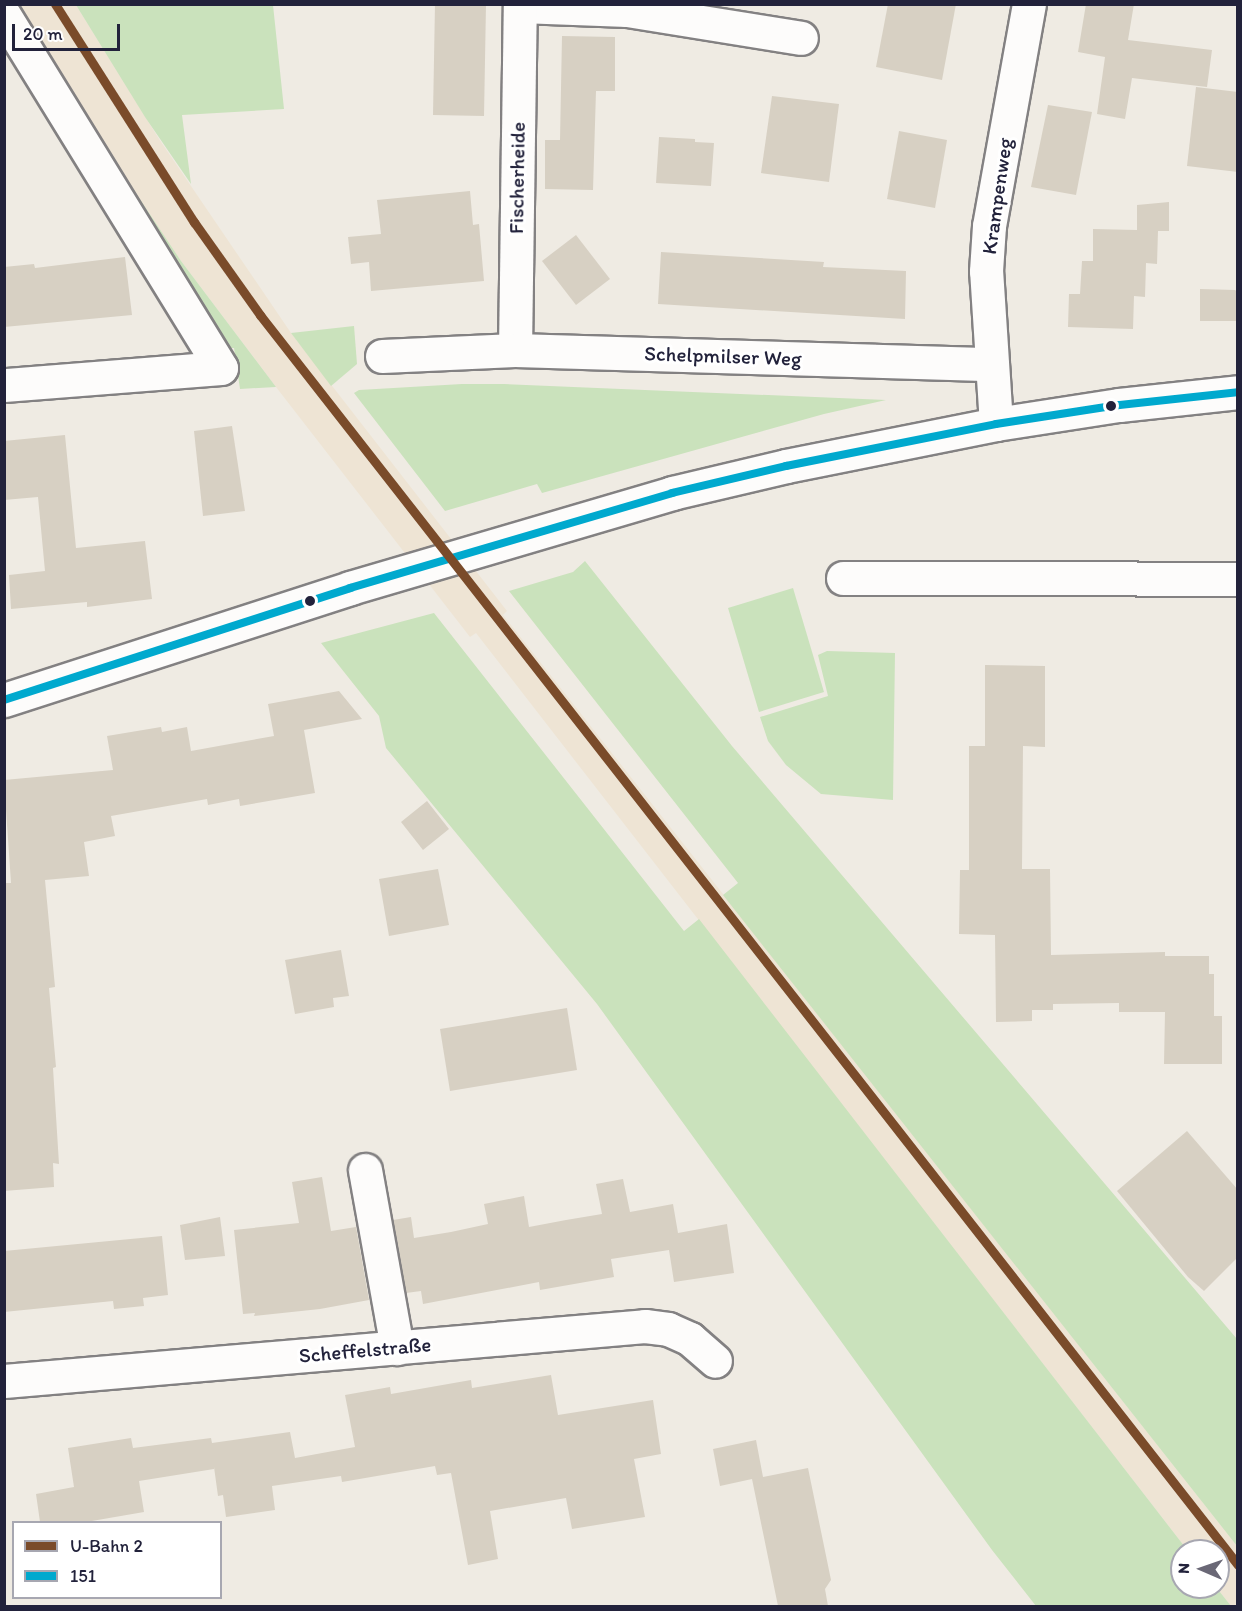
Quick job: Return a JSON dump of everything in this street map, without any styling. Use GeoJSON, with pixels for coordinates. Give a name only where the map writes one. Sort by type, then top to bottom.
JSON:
{"type":"FeatureCollection","features":[{"type":"Feature","properties":{"kind":"street","name":"Krampenweg"},"geometry":{"type":"LineString","coordinates":[[996,424],[986,271],[989,226],[1029,4]]}},
{"type":"Feature","properties":{"kind":"street","name":"Fischerheide"},"geometry":{"type":"LineString","coordinates":[[515,350],[520,5],[627,10],[801,38]]}},
{"type":"Feature","properties":{"kind":"street"},"geometry":{"type":"LineString","coordinates":[[4,15],[221,368],[4,386]]}},
{"type":"Feature","properties":{"kind":"street","name":"Schelpmilser Weg"},"geometry":{"type":"LineString","coordinates":[[382,356],[515,350],[992,364]]}},
{"type":"Feature","properties":{"kind":"street"},"geometry":{"type":"LineString","coordinates":[[4,700],[350,588],[672,493],[786,466],[996,424],[1119,405],[1238,392]]}},
{"type":"Feature","properties":{"kind":"street"},"geometry":{"type":"LineString","coordinates":[[843,578],[1238,579]]}},
{"type":"Feature","properties":{"kind":"street"},"geometry":{"type":"LineString","coordinates":[[365,1170],[398,1348]]}},
{"type":"Feature","properties":{"kind":"street","name":"Scheffelstraße"},"geometry":{"type":"LineString","coordinates":[[4,1381],[645,1326],[668,1329],[690,1339],[715,1361]]}},
{"type":"Feature","properties":{"kind":"shaded area"},"geometry":{"type":"Polygon","coordinates":[[[14,5],[76,5],[159,139],[291,333],[507,611],[503,615],[1237,1546],[1237,1606],[1231,1606],[1225,1599],[1230,1599],[1230,1539],[1179,1539],[476,633],[470,637],[276,387],[181,261],[14,5]]]}},
{"type":"Feature","properties":{"kind":"green space"},"geometry":{"type":"Polygon","coordinates":[[[76,5],[273,5],[284,109],[182,115],[191,184],[145,117],[76,5]]]}},
{"type":"Feature","properties":{"kind":"green space"},"geometry":{"type":"Polygon","coordinates":[[[76,103],[181,261],[276,387],[240,389],[234,348],[221,348],[76,103]]]}},
{"type":"Feature","properties":{"kind":"green space"},"geometry":{"type":"Polygon","coordinates":[[[354,326],[357,364],[331,386],[291,333],[354,326]]]}},
{"type":"Feature","properties":{"kind":"green space"},"geometry":{"type":"Polygon","coordinates":[[[462,384],[886,400],[824,414],[542,493],[537,484],[445,511],[354,393],[359,390],[462,384]]]}},
{"type":"Feature","properties":{"kind":"green space"},"geometry":{"type":"Polygon","coordinates":[[[585,561],[732,746],[1237,1339],[1237,1546],[723,895],[738,883],[509,591],[573,572],[585,561]]]}},
{"type":"Feature","properties":{"kind":"green space"},"geometry":{"type":"Polygon","coordinates":[[[793,588],[824,692],[759,712],[728,608],[793,588]]]}},
{"type":"Feature","properties":{"kind":"green space"},"geometry":{"type":"Polygon","coordinates":[[[434,613],[684,931],[699,919],[1179,1539],[1170,1539],[1170,1599],[1225,1599],[1231,1606],[1036,1606],[992,1550],[597,1004],[386,748],[379,716],[321,643],[434,613]]]}},
{"type":"Feature","properties":{"kind":"green space"},"geometry":{"type":"Polygon","coordinates":[[[827,651],[895,653],[893,800],[821,794],[786,765],[768,741],[760,717],[828,696],[818,655],[827,651]]]}},
{"type":"Feature","properties":{"kind":"building"},"geometry":{"type":"Polygon","coordinates":[[[435,4],[486,4],[484,116],[433,115],[435,4]]]}},
{"type":"Feature","properties":{"kind":"building"},"geometry":{"type":"Polygon","coordinates":[[[888,4],[956,4],[942,80],[876,67],[888,4]]]}},
{"type":"Feature","properties":{"kind":"building"},"geometry":{"type":"Polygon","coordinates":[[[1086,4],[1134,4],[1128,40],[1212,50],[1207,87],[1132,78],[1125,119],[1097,114],[1105,57],[1078,52],[1086,4]]]}},
{"type":"Feature","properties":{"kind":"building"},"geometry":{"type":"Polygon","coordinates":[[[562,36],[615,37],[615,91],[596,91],[593,190],[545,189],[545,140],[560,140],[562,36]]]}},
{"type":"Feature","properties":{"kind":"building"},"geometry":{"type":"Polygon","coordinates":[[[1196,87],[1238,92],[1238,172],[1187,166],[1196,87]]]}},
{"type":"Feature","properties":{"kind":"building"},"geometry":{"type":"Polygon","coordinates":[[[772,96],[839,104],[829,182],[761,173],[772,96]]]}},
{"type":"Feature","properties":{"kind":"building"},"geometry":{"type":"Polygon","coordinates":[[[1048,105],[1092,112],[1076,195],[1031,187],[1048,105]]]}},
{"type":"Feature","properties":{"kind":"building"},"geometry":{"type":"Polygon","coordinates":[[[899,131],[947,140],[935,208],[887,199],[899,131]]]}},
{"type":"Feature","properties":{"kind":"building"},"geometry":{"type":"Polygon","coordinates":[[[659,137],[695,139],[695,142],[714,143],[711,186],[656,183],[659,137]]]}},
{"type":"Feature","properties":{"kind":"building"},"geometry":{"type":"Polygon","coordinates":[[[470,191],[473,225],[479,224],[484,281],[371,291],[369,262],[351,264],[348,237],[381,234],[377,200],[470,191]]]}},
{"type":"Feature","properties":{"kind":"building"},"geometry":{"type":"Polygon","coordinates":[[[1169,202],[1169,231],[1158,231],[1157,264],[1146,263],[1145,297],[1134,296],[1133,329],[1068,327],[1069,294],[1080,294],[1082,261],[1093,261],[1093,229],[1137,230],[1137,205],[1169,202]]]}},
{"type":"Feature","properties":{"kind":"building"},"geometry":{"type":"Polygon","coordinates":[[[576,235],[610,279],[576,305],[542,261],[576,235]]]}},
{"type":"Feature","properties":{"kind":"building"},"geometry":{"type":"Polygon","coordinates":[[[661,252],[824,262],[823,267],[906,271],[905,319],[658,304],[661,252]]]}},
{"type":"Feature","properties":{"kind":"building"},"geometry":{"type":"Polygon","coordinates":[[[125,257],[132,315],[4,327],[4,267],[34,264],[35,268],[125,257]]]}},
{"type":"Feature","properties":{"kind":"building"},"geometry":{"type":"Polygon","coordinates":[[[1200,289],[1238,292],[1238,321],[1200,321],[1200,289]]]}},
{"type":"Feature","properties":{"kind":"building"},"geometry":{"type":"Polygon","coordinates":[[[232,426],[245,511],[203,516],[194,431],[232,426]]]}},
{"type":"Feature","properties":{"kind":"building"},"geometry":{"type":"Polygon","coordinates":[[[65,435],[76,548],[145,541],[152,599],[87,607],[87,602],[11,609],[9,575],[45,571],[38,497],[4,500],[4,441],[65,435]]]}},
{"type":"Feature","properties":{"kind":"building"},"geometry":{"type":"Polygon","coordinates":[[[985,665],[1045,666],[1045,747],[1023,746],[1022,869],[1050,869],[1051,955],[1165,952],[1165,956],[1209,956],[1209,974],[1214,974],[1214,1016],[1222,1016],[1222,1064],[1164,1064],[1165,1012],[1119,1012],[1119,1003],[1053,1004],[1053,1010],[1032,1010],[1032,1021],[996,1022],[995,935],[959,934],[960,870],[969,870],[969,746],[985,746],[985,665]]]}},
{"type":"Feature","properties":{"kind":"building"},"geometry":{"type":"Polygon","coordinates":[[[339,691],[362,719],[304,730],[315,793],[240,806],[239,799],[208,805],[207,799],[111,816],[115,836],[84,842],[89,876],[45,880],[55,987],[49,988],[56,1067],[53,1068],[59,1164],[53,1163],[54,1187],[4,1191],[4,883],[11,883],[4,780],[113,770],[107,736],[161,727],[162,732],[187,727],[191,751],[274,736],[268,704],[339,691]]]}},
{"type":"Feature","properties":{"kind":"building"},"geometry":{"type":"Polygon","coordinates":[[[427,801],[449,829],[423,850],[401,822],[427,801]]]}},
{"type":"Feature","properties":{"kind":"building"},"geometry":{"type":"Polygon","coordinates":[[[438,869],[449,925],[389,936],[379,879],[438,869]]]}},
{"type":"Feature","properties":{"kind":"building"},"geometry":{"type":"Polygon","coordinates":[[[341,950],[349,996],[333,998],[334,1007],[295,1014],[285,960],[341,950]]]}},
{"type":"Feature","properties":{"kind":"building"},"geometry":{"type":"Polygon","coordinates":[[[567,1008],[577,1070],[450,1091],[440,1029],[567,1008]]]}},
{"type":"Feature","properties":{"kind":"building"},"geometry":{"type":"Polygon","coordinates":[[[1187,1131],[1238,1190],[1238,1257],[1204,1291],[1188,1277],[1117,1191],[1187,1131]]]}},
{"type":"Feature","properties":{"kind":"building"},"geometry":{"type":"Polygon","coordinates":[[[322,1177],[331,1231],[356,1227],[369,1300],[320,1309],[254,1316],[255,1313],[243,1314],[234,1230],[299,1223],[292,1182],[322,1177]]]}},
{"type":"Feature","properties":{"kind":"building"},"geometry":{"type":"Polygon","coordinates":[[[623,1179],[630,1212],[673,1204],[678,1233],[727,1224],[734,1273],[674,1282],[669,1250],[611,1259],[614,1277],[540,1290],[539,1282],[423,1304],[421,1291],[406,1293],[393,1220],[411,1217],[414,1238],[451,1232],[488,1224],[484,1204],[524,1196],[529,1227],[602,1214],[596,1184],[623,1179]]]}},
{"type":"Feature","properties":{"kind":"building"},"geometry":{"type":"Polygon","coordinates":[[[220,1217],[225,1256],[185,1260],[180,1225],[220,1217]]]}},
{"type":"Feature","properties":{"kind":"building"},"geometry":{"type":"Polygon","coordinates":[[[162,1236],[168,1295],[143,1298],[144,1306],[114,1309],[113,1301],[4,1312],[4,1251],[162,1236]]]}},
{"type":"Feature","properties":{"kind":"building"},"geometry":{"type":"Polygon","coordinates":[[[551,1375],[558,1415],[653,1400],[661,1454],[634,1459],[645,1517],[572,1529],[566,1498],[490,1511],[498,1559],[468,1565],[451,1473],[437,1475],[435,1466],[342,1482],[341,1476],[272,1486],[275,1510],[226,1517],[223,1495],[218,1496],[214,1467],[214,1469],[139,1481],[144,1512],[92,1521],[40,1521],[36,1494],[74,1487],[68,1448],[131,1438],[133,1448],[211,1438],[212,1443],[290,1432],[295,1458],[355,1447],[345,1395],[390,1387],[391,1394],[471,1380],[472,1388],[551,1375]]]}},
{"type":"Feature","properties":{"kind":"building"},"geometry":{"type":"Polygon","coordinates":[[[756,1440],[763,1477],[808,1468],[831,1580],[825,1589],[828,1606],[778,1606],[752,1479],[720,1486],[713,1449],[756,1440]]]}},
{"type":"Feature","properties":{"kind":"metro line","name":"2"},"geometry":{"type":"LineString","coordinates":[[55,4],[194,222],[260,315],[1238,1565]]}},
{"type":"Feature","properties":{"kind":"transit line","name":"151"},"geometry":{"type":"LineString","coordinates":[[4,700],[350,588],[672,493],[786,466],[996,424],[1119,405],[1238,392]]}}]}
